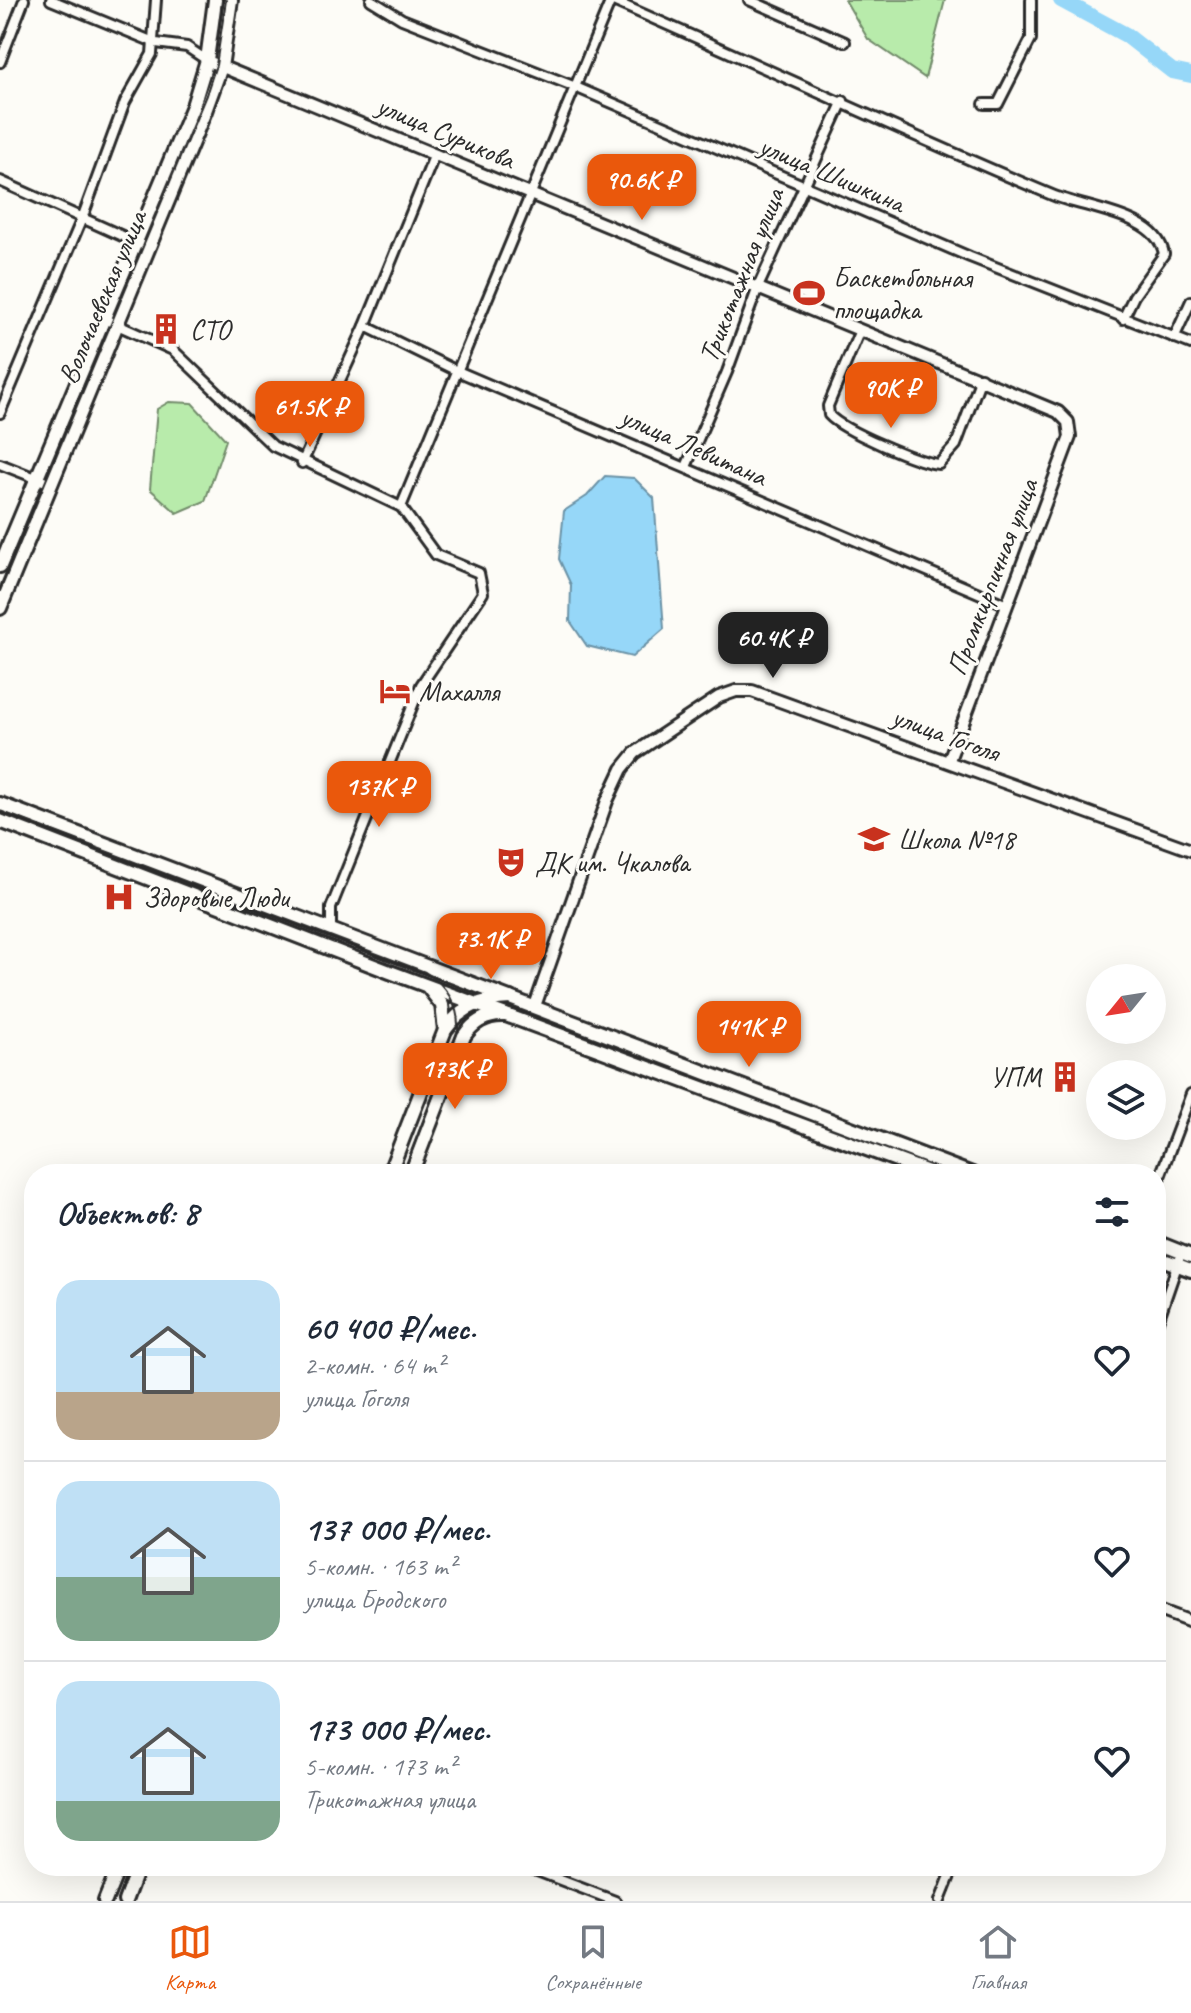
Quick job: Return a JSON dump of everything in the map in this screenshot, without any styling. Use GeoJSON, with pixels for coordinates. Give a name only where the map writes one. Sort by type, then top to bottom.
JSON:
{"type":"FeatureCollection","features":[{"type":"Feature","properties":{"kind":"main road","name":"Волочаевская улица"},"geometry":{"type":"LineString","coordinates":[[213,63],[215,0]]}},
{"type":"Feature","properties":{"kind":"main road","name":"Волочаевская улица"},"geometry":{"type":"LineString","coordinates":[[0,608],[116,324],[193,106],[213,63],[231,0]]}},
{"type":"Feature","properties":{"kind":"main road","name":"Волочаевская улица"},"geometry":{"type":"LineString","coordinates":[[0,566],[102,318],[142,244]]}},
{"type":"Feature","properties":{"kind":"main road"},"geometry":{"type":"LineString","coordinates":[[0,804],[946,1164]]}},
{"type":"Feature","properties":{"kind":"main road"},"geometry":{"type":"LineString","coordinates":[[0,821],[907,1164]]}},
{"type":"Feature","properties":{"kind":"main road"},"geometry":{"type":"LineString","coordinates":[[428,965],[448,983],[461,1012],[464,1036]]}},
{"type":"Feature","properties":{"kind":"main road"},"geometry":{"type":"LineString","coordinates":[[425,984],[442,1005],[445,1030]]}},
{"type":"Feature","properties":{"kind":"main road"},"geometry":{"type":"LineString","coordinates":[[393,1164],[445,1030],[461,1012],[477,1003],[513,998]]}},
{"type":"Feature","properties":{"kind":"main road"},"geometry":{"type":"LineString","coordinates":[[415,1164],[464,1036],[477,1022],[492,1014],[509,1015]]}},
{"type":"Feature","properties":{"kind":"main road"},"geometry":{"type":"LineString","coordinates":[[1183,1258],[1191,1270]]}},
{"type":"Feature","properties":{"kind":"main road"},"geometry":{"type":"LineString","coordinates":[[105,1901],[115,1876]]}},
{"type":"Feature","properties":{"kind":"main road"},"geometry":{"type":"LineString","coordinates":[[125,1901],[134,1876]]}},
{"type":"Feature","properties":{"kind":"street"},"geometry":{"type":"LineString","coordinates":[[0,62],[24,0]]}},
{"type":"Feature","properties":{"kind":"street"},"geometry":{"type":"LineString","coordinates":[[51,0],[156,43],[187,47],[213,63]]}},
{"type":"Feature","properties":{"kind":"street"},"geometry":{"type":"LineString","coordinates":[[0,413],[83,216],[125,102],[156,43],[156,0]]}},
{"type":"Feature","properties":{"kind":"street","name":"улица Шишкина"},"geometry":{"type":"LineString","coordinates":[[371,0],[402,19],[573,86],[1123,319],[1191,344]]}},
{"type":"Feature","properties":{"kind":"street"},"geometry":{"type":"LineString","coordinates":[[401,507],[455,370],[611,0],[1054,196],[1145,225],[1158,236],[1164,254],[1134,296],[1123,319]]}},
{"type":"Feature","properties":{"kind":"street"},"geometry":{"type":"LineString","coordinates":[[749,0],[845,42]]}},
{"type":"Feature","properties":{"kind":"street"},"geometry":{"type":"LineString","coordinates":[[984,104],[998,104],[1020,67],[1031,39],[1031,0]]}},
{"type":"Feature","properties":{"kind":"street","name":"улица Сурикова"},"geometry":{"type":"LineString","coordinates":[[213,63],[1058,412]]}},
{"type":"Feature","properties":{"kind":"street","name":"Трикотажная улица"},"geometry":{"type":"LineString","coordinates":[[686,467],[727,372],[758,287],[843,101]]}},
{"type":"Feature","properties":{"kind":"street"},"geometry":{"type":"LineString","coordinates":[[302,463],[365,326],[435,154]]}},
{"type":"Feature","properties":{"kind":"street"},"geometry":{"type":"LineString","coordinates":[[0,181],[142,244]]}},
{"type":"Feature","properties":{"kind":"street"},"geometry":{"type":"LineString","coordinates":[[1174,338],[1191,301]]}},
{"type":"Feature","properties":{"kind":"street"},"geometry":{"type":"LineString","coordinates":[[102,318],[173,350],[212,385],[253,430],[302,463],[401,507],[436,555],[479,573],[484,583],[483,593],[421,685],[331,908],[331,928]]}},
{"type":"Feature","properties":{"kind":"street","name":"улица Левитана"},"geometry":{"type":"LineString","coordinates":[[365,326],[455,370],[1007,605]]}},
{"type":"Feature","properties":{"kind":"street"},"geometry":{"type":"LineString","coordinates":[[860,330],[828,406],[829,415],[843,426],[924,462],[939,464],[951,454],[981,378]]}},
{"type":"Feature","properties":{"kind":"street","name":"Промкирпичная улица"},"geometry":{"type":"LineString","coordinates":[[949,760],[1070,437],[1068,422],[1058,412]]}},
{"type":"Feature","properties":{"kind":"street"},"geometry":{"type":"LineString","coordinates":[[0,464],[51,484]]}},
{"type":"Feature","properties":{"kind":"street","name":"улица Гоголя"},"geometry":{"type":"LineString","coordinates":[[535,1006],[607,801],[622,769],[635,753],[693,711],[736,691],[752,691],[1191,850]]}},
{"type":"Feature","properties":{"kind":"street"},"geometry":{"type":"LineString","coordinates":[[1165,1164],[1191,1094]]}},
{"type":"Feature","properties":{"kind":"street"},"geometry":{"type":"LineString","coordinates":[[1166,1301],[1183,1258]]}},
{"type":"Feature","properties":{"kind":"street"},"geometry":{"type":"LineString","coordinates":[[1166,1613],[1191,1622]]}},
{"type":"Feature","properties":{"kind":"street"},"geometry":{"type":"LineString","coordinates":[[550,1876],[615,1901]]}},
{"type":"Feature","properties":{"kind":"street"},"geometry":{"type":"LineString","coordinates":[[940,1901],[950,1876]]}},
{"type":"Feature","properties":{"kind":"green space"},"geometry":{"type":"Polygon","coordinates":[[[845,0],[945,0],[925,78],[868,39],[845,0]]]}},
{"type":"Feature","properties":{"kind":"green space"},"geometry":{"type":"Polygon","coordinates":[[[169,402],[192,403],[226,440],[205,501],[177,513],[150,489],[157,409],[169,402]]]}},
{"type":"Feature","properties":{"kind":"water"},"geometry":{"type":"Polygon","coordinates":[[[605,476],[634,478],[654,498],[664,629],[632,657],[587,646],[570,621],[571,585],[559,559],[564,511],[587,496],[605,476]]]}},
{"type":"Feature","properties":{"kind":"waterway"},"geometry":{"type":"LineString","coordinates":[[1061,0],[1126,35],[1172,71],[1191,75]]}},
{"type":"Feature","properties":{"kind":"tram line"},"geometry":{"type":"LineString","coordinates":[[0,591],[206,95],[216,65],[226,0]]}},
{"type":"Feature","properties":{"kind":"tram line"},"geometry":{"type":"LineString","coordinates":[[0,811],[425,972],[439,983],[454,1005],[458,1031],[407,1164]]}},
{"type":"Feature","properties":{"kind":"tram line"},"geometry":{"type":"LineString","coordinates":[[117,1901],[127,1876]]}},
{"type":"Feature","properties":{"kind":"place","name":"Баскетбольная площадка"},"geometry":{"type":"Point","coordinates":[809,293]}},
{"type":"Feature","properties":{"kind":"place","name":"СТО"},"geometry":{"type":"Point","coordinates":[166,329]}},
{"type":"Feature","properties":{"kind":"place","name":"Махалля"},"geometry":{"type":"Point","coordinates":[395,691]}},
{"type":"Feature","properties":{"kind":"place","name":"Школа №18"},"geometry":{"type":"Point","coordinates":[874,839]}},
{"type":"Feature","properties":{"kind":"place","name":"ДК им. Чкалова"},"geometry":{"type":"Point","coordinates":[511,862]}},
{"type":"Feature","properties":{"kind":"place","name":"Здоровые Люди"},"geometry":{"type":"Point","coordinates":[119,897]}},
{"type":"Feature","properties":{"kind":"place","name":"УПМ"},"geometry":{"type":"Point","coordinates":[1065,1077]}}]}
